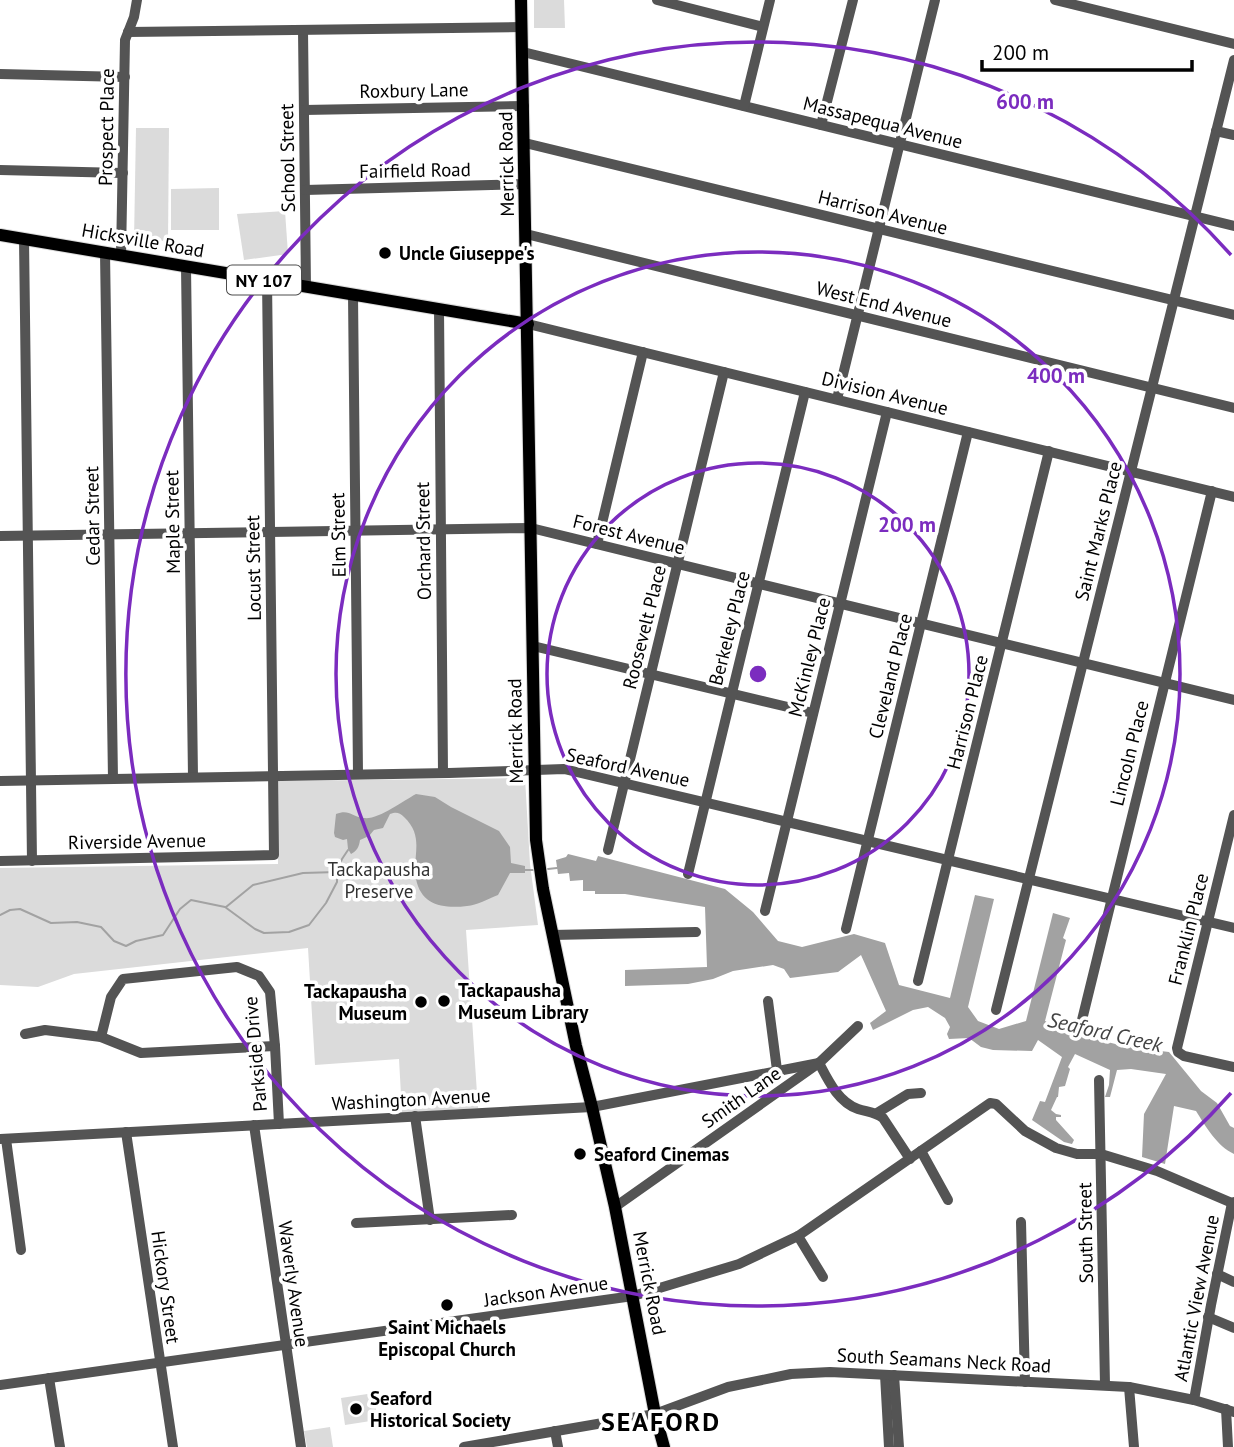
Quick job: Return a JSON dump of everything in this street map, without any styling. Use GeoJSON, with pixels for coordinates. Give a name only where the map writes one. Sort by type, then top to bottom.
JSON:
{"type":"FeatureCollection","features":[{"type":"Feature","properties":{"kind":"main road","name":"Merrick Road"},"geometry":{"type":"LineString","coordinates":[[522,0],[536,840],[552,935],[615,1208],[655,1414],[664,1447]]}},
{"type":"Feature","properties":{"kind":"main road","name":"Hicksville Road"},"geometry":{"type":"LineString","coordinates":[[0,235],[528,324]]}},
{"type":"Feature","properties":{"kind":"street","name":"Prospect Place"},"geometry":{"type":"LineString","coordinates":[[121,256],[125,40],[137,0]]}},
{"type":"Feature","properties":{"kind":"street"},"geometry":{"type":"LineString","coordinates":[[657,0],[764,27]]}},
{"type":"Feature","properties":{"kind":"street"},"geometry":{"type":"LineString","coordinates":[[744,106],[770,0]]}},
{"type":"Feature","properties":{"kind":"street"},"geometry":{"type":"LineString","coordinates":[[821,125],[853,0]]}},
{"type":"Feature","properties":{"kind":"street"},"geometry":{"type":"LineString","coordinates":[[837,400],[935,0]]}},
{"type":"Feature","properties":{"kind":"street"},"geometry":{"type":"LineString","coordinates":[[1055,0],[1234,44]]}},
{"type":"Feature","properties":{"kind":"street"},"geometry":{"type":"LineString","coordinates":[[128,32],[522,26]]}},
{"type":"Feature","properties":{"kind":"street","name":"School Street"},"geometry":{"type":"LineString","coordinates":[[303,30],[306,287]]}},
{"type":"Feature","properties":{"kind":"street","name":"Massapequa Avenue"},"geometry":{"type":"LineString","coordinates":[[523,52],[1234,226]]}},
{"type":"Feature","properties":{"kind":"street","name":"Saint Marks Place"},"geometry":{"type":"LineString","coordinates":[[996,1010],[1234,60]]}},
{"type":"Feature","properties":{"kind":"street"},"geometry":{"type":"LineString","coordinates":[[0,74],[125,77]]}},
{"type":"Feature","properties":{"kind":"street","name":"Roxbury Lane"},"geometry":{"type":"LineString","coordinates":[[304,110],[524,106]]}},
{"type":"Feature","properties":{"kind":"street"},"geometry":{"type":"LineString","coordinates":[[1216,131],[1234,135]]}},
{"type":"Feature","properties":{"kind":"street","name":"Harrison Avenue"},"geometry":{"type":"LineString","coordinates":[[525,143],[1234,316]]}},
{"type":"Feature","properties":{"kind":"street"},"geometry":{"type":"LineString","coordinates":[[0,170],[123,173]]}},
{"type":"Feature","properties":{"kind":"street","name":"Fairfield Road"},"geometry":{"type":"LineString","coordinates":[[305,190],[526,184]]}},
{"type":"Feature","properties":{"kind":"street","name":"West End Avenue"},"geometry":{"type":"LineString","coordinates":[[526,234],[1234,408]]}},
{"type":"Feature","properties":{"kind":"street"},"geometry":{"type":"LineString","coordinates":[[24,239],[32,861]]}},
{"type":"Feature","properties":{"kind":"street","name":"Cedar Street"},"geometry":{"type":"LineString","coordinates":[[105,253],[113,779]]}},
{"type":"Feature","properties":{"kind":"street","name":"Maple Street"},"geometry":{"type":"LineString","coordinates":[[186,267],[193,777]]}},
{"type":"Feature","properties":{"kind":"street","name":"Locust Street"},"geometry":{"type":"LineString","coordinates":[[267,280],[274,855]]}},
{"type":"Feature","properties":{"kind":"street","name":"Elm Street"},"geometry":{"type":"LineString","coordinates":[[353,295],[358,774]]}},
{"type":"Feature","properties":{"kind":"street","name":"Orchard Street"},"geometry":{"type":"LineString","coordinates":[[439,309],[443,773]]}},
{"type":"Feature","properties":{"kind":"street","name":"Division Avenue"},"geometry":{"type":"LineString","coordinates":[[528,324],[1234,496]]}},
{"type":"Feature","properties":{"kind":"street"},"geometry":{"type":"LineString","coordinates":[[597,544],[643,352]]}},
{"type":"Feature","properties":{"kind":"street","name":"Roosevelt Place"},"geometry":{"type":"LineString","coordinates":[[608,850],[724,372]]}},
{"type":"Feature","properties":{"kind":"street","name":"Berkeley Place"},"geometry":{"type":"LineString","coordinates":[[688,874],[805,392]]}},
{"type":"Feature","properties":{"kind":"street","name":"McKinley Place"},"geometry":{"type":"LineString","coordinates":[[765,911],[887,412]]}},
{"type":"Feature","properties":{"kind":"street","name":"Cleveland Place"},"geometry":{"type":"LineString","coordinates":[[846,929],[968,432]]}},
{"type":"Feature","properties":{"kind":"street","name":"Harrison Place"},"geometry":{"type":"LineString","coordinates":[[919,981],[1049,451]]}},
{"type":"Feature","properties":{"kind":"street","name":"Lincoln Place"},"geometry":{"type":"LineString","coordinates":[[1081,1024],[1212,491]]}},
{"type":"Feature","properties":{"kind":"street","name":"Forest Avenue"},"geometry":{"type":"LineString","coordinates":[[0,536],[531,528],[1234,700]]}},
{"type":"Feature","properties":{"kind":"street"},"geometry":{"type":"LineString","coordinates":[[533,646],[813,713]]}},
{"type":"Feature","properties":{"kind":"street","name":"Seaford Avenue"},"geometry":{"type":"LineString","coordinates":[[0,781],[564,769],[1234,929]]}},
{"type":"Feature","properties":{"kind":"street","name":"Franklin Place"},"geometry":{"type":"LineString","coordinates":[[1234,815],[1178,1045],[1178,1052],[1184,1056],[1234,1067]]}},
{"type":"Feature","properties":{"kind":"street","name":"Riverside Avenue"},"geometry":{"type":"LineString","coordinates":[[0,861],[274,855]]}},
{"type":"Feature","properties":{"kind":"street"},"geometry":{"type":"LineString","coordinates":[[552,935],[696,932]]}},
{"type":"Feature","properties":{"kind":"street","name":"Parkside Drive"},"geometry":{"type":"LineString","coordinates":[[101,1037],[111,997],[123,979],[237,967],[259,976],[270,992],[279,1124]]}},
{"type":"Feature","properties":{"kind":"street"},"geometry":{"type":"LineString","coordinates":[[768,1001],[777,1070]]}},
{"type":"Feature","properties":{"kind":"street","name":"Smith Lane"},"geometry":{"type":"LineString","coordinates":[[615,1208],[819,1063],[858,1026]]}},
{"type":"Feature","properties":{"kind":"street"},"geometry":{"type":"LineString","coordinates":[[24,1034],[45,1030],[101,1037],[141,1053],[275,1046]]}},
{"type":"Feature","properties":{"kind":"street"},"geometry":{"type":"LineString","coordinates":[[819,1063],[842,1099],[883,1118],[910,1158]]}},
{"type":"Feature","properties":{"kind":"street","name":"Washington Avenue"},"geometry":{"type":"LineString","coordinates":[[3,1139],[592,1107],[819,1063]]}},
{"type":"Feature","properties":{"kind":"street","name":"South Street"},"geometry":{"type":"LineString","coordinates":[[1099,1080],[1105,1385]]}},
{"type":"Feature","properties":{"kind":"street"},"geometry":{"type":"LineString","coordinates":[[877,1113],[908,1094],[921,1093]]}},
{"type":"Feature","properties":{"kind":"street","name":"Jackson Avenue"},"geometry":{"type":"LineString","coordinates":[[0,1385],[634,1296],[739,1264],[798,1236],[993,1103],[1025,1131],[1056,1148],[1077,1154],[1101,1154],[1157,1171],[1233,1203]]}},
{"type":"Feature","properties":{"kind":"street"},"geometry":{"type":"LineString","coordinates":[[415,1116],[430,1220]]}},
{"type":"Feature","properties":{"kind":"street","name":"Waverly Avenue"},"geometry":{"type":"LineString","coordinates":[[254,1125],[301,1447]]}},
{"type":"Feature","properties":{"kind":"street","name":"Hickory Street"},"geometry":{"type":"LineString","coordinates":[[126,1132],[173,1447]]}},
{"type":"Feature","properties":{"kind":"street"},"geometry":{"type":"LineString","coordinates":[[3,1139],[21,1250]]}},
{"type":"Feature","properties":{"kind":"street"},"geometry":{"type":"LineString","coordinates":[[921,1151],[948,1200]]}},
{"type":"Feature","properties":{"kind":"street","name":"Atlantic View Avenue"},"geometry":{"type":"LineString","coordinates":[[1194,1400],[1208,1317],[1233,1203]]}},
{"type":"Feature","properties":{"kind":"street"},"geometry":{"type":"LineString","coordinates":[[356,1223],[512,1215]]}},
{"type":"Feature","properties":{"kind":"street"},"geometry":{"type":"LineString","coordinates":[[1021,1222],[1026,1382]]}},
{"type":"Feature","properties":{"kind":"street"},"geometry":{"type":"LineString","coordinates":[[798,1236],[823,1277]]}},
{"type":"Feature","properties":{"kind":"street"},"geometry":{"type":"LineString","coordinates":[[1217,1274],[1234,1282]]}},
{"type":"Feature","properties":{"kind":"street"},"geometry":{"type":"LineString","coordinates":[[1208,1317],[1234,1328]]}},
{"type":"Feature","properties":{"kind":"street","name":"South Seamans Neck Road"},"geometry":{"type":"LineString","coordinates":[[464,1447],[655,1414],[728,1387],[791,1374],[830,1372],[1129,1387],[1230,1410]]}},
{"type":"Feature","properties":{"kind":"street"},"geometry":{"type":"LineString","coordinates":[[889,1447],[890,1375]]}},
{"type":"Feature","properties":{"kind":"street"},"geometry":{"type":"LineString","coordinates":[[890,1375],[899,1447]]}},
{"type":"Feature","properties":{"kind":"street"},"geometry":{"type":"LineString","coordinates":[[49,1378],[60,1447]]}},
{"type":"Feature","properties":{"kind":"street"},"geometry":{"type":"LineString","coordinates":[[1129,1387],[1134,1447]]}},
{"type":"Feature","properties":{"kind":"street"},"geometry":{"type":"LineString","coordinates":[[1228,1447],[1230,1410]]}},
{"type":"Feature","properties":{"kind":"street"},"geometry":{"type":"LineString","coordinates":[[555,1431],[558,1447]]}},
{"type":"Feature","properties":{"kind":"green space"},"geometry":{"type":"Polygon","coordinates":[[[534,0],[564,0],[565,28],[534,28],[534,0]]]}},
{"type":"Feature","properties":{"kind":"green space"},"geometry":{"type":"Polygon","coordinates":[[[136,128],[169,128],[168,241],[134,240],[136,128]]]}},
{"type":"Feature","properties":{"kind":"green space"},"geometry":{"type":"Polygon","coordinates":[[[219,188],[219,230],[171,230],[171,189],[219,188]]]}},
{"type":"Feature","properties":{"kind":"green space"},"geometry":{"type":"Polygon","coordinates":[[[285,211],[288,254],[244,260],[237,214],[285,211]]]}},
{"type":"Feature","properties":{"kind":"green space","name":"Tackapausha Preserve"},"geometry":{"type":"Polygon","coordinates":[[[525,778],[530,864],[538,925],[466,930],[478,1108],[402,1113],[399,1059],[315,1065],[308,948],[74,974],[38,987],[0,985],[0,868],[278,864],[277,781],[525,778]]]}},
{"type":"Feature","properties":{"kind":"green space"},"geometry":{"type":"Polygon","coordinates":[[[374,1393],[377,1420],[345,1425],[341,1398],[374,1393]]]}},
{"type":"Feature","properties":{"kind":"green space"},"geometry":{"type":"Polygon","coordinates":[[[330,1427],[333,1447],[307,1447],[304,1431],[330,1427]]]}},
{"type":"Feature","properties":{"kind":"shaded area"},"geometry":{"type":"Polygon","coordinates":[[[416,794],[435,797],[499,831],[510,847],[511,863],[525,866],[525,873],[510,873],[498,895],[482,902],[467,906],[442,906],[428,900],[419,888],[415,870],[416,839],[410,824],[401,814],[390,814],[383,828],[374,830],[360,840],[355,852],[351,854],[347,839],[335,837],[336,814],[344,812],[370,818],[416,794]]]}},
{"type":"Feature","properties":{"kind":"shaded area"},"geometry":{"type":"Polygon","coordinates":[[[568,854],[596,861],[598,856],[725,889],[753,912],[778,941],[802,947],[854,934],[885,943],[899,985],[950,998],[975,895],[994,899],[968,1007],[978,1021],[999,1029],[1026,1021],[1053,913],[1070,918],[1045,1021],[1088,1037],[1127,1047],[1169,1052],[1201,1091],[1217,1103],[1230,1126],[1234,1128],[1234,1154],[1217,1141],[1196,1111],[1174,1106],[1165,1164],[1142,1157],[1144,1114],[1166,1074],[1131,1069],[1117,1070],[1110,1097],[1105,1097],[1110,1070],[1075,1054],[1068,1067],[1070,1069],[1065,1086],[1059,1087],[1058,1097],[1051,1110],[1061,1115],[1056,1117],[1056,1120],[1074,1140],[1072,1144],[1064,1142],[1032,1120],[1040,1101],[1045,1102],[1062,1057],[1038,1040],[1032,1051],[993,1050],[981,1047],[969,1038],[949,1039],[947,1034],[950,1027],[945,1018],[928,1007],[913,1010],[873,1030],[870,1023],[886,1011],[861,955],[838,972],[790,978],[784,969],[773,965],[733,971],[713,979],[688,984],[625,986],[625,970],[707,967],[705,907],[625,894],[595,894],[595,891],[583,891],[583,880],[570,881],[569,873],[558,874],[556,860],[568,854]]]}},
{"type":"Feature","properties":{"kind":"waterway","name":"Seaford Creek"},"geometry":{"type":"LineString","coordinates":[[0,915],[20,909],[51,923],[77,922],[101,927],[114,941],[126,946],[163,935],[180,909],[191,900],[225,907],[264,933],[289,932],[309,925],[326,903],[337,882],[337,872],[348,850]]}},
{"type":"Feature","properties":{"kind":"waterway","name":"Seaford Creek"},"geometry":{"type":"LineString","coordinates":[[548,869],[557,868]]}},
{"type":"Feature","properties":{"kind":"waterway","name":"Seaford Creek"},"geometry":{"type":"LineString","coordinates":[[525,870],[534,870]]}},
{"type":"Feature","properties":{"kind":"waterway"},"geometry":{"type":"LineString","coordinates":[[226,907],[253,885],[303,873],[337,872]]}},
{"type":"Feature","properties":{"kind":"place","name":"Uncle Giuseppe's"},"geometry":{"type":"Point","coordinates":[385,253]}},
{"type":"Feature","properties":{"kind":"place","name":"Tackapausha Museum Library"},"geometry":{"type":"Point","coordinates":[444,1001]}},
{"type":"Feature","properties":{"kind":"place","name":"Tackapausha Museum"},"geometry":{"type":"Point","coordinates":[421,1002]}},
{"type":"Feature","properties":{"kind":"place","name":"Seaford Cinemas"},"geometry":{"type":"Point","coordinates":[580,1154]}},
{"type":"Feature","properties":{"kind":"place","name":"Saint Michaels Episcopal Church"},"geometry":{"type":"Point","coordinates":[447,1305]}},
{"type":"Feature","properties":{"kind":"place","name":"Seaford Historical Society"},"geometry":{"type":"Point","coordinates":[356,1409]}},
{"type":"Feature","properties":{"kind":"district","name":"SEAFORD"},"geometry":{"type":"Point","coordinates":[661,1421]}}]}
